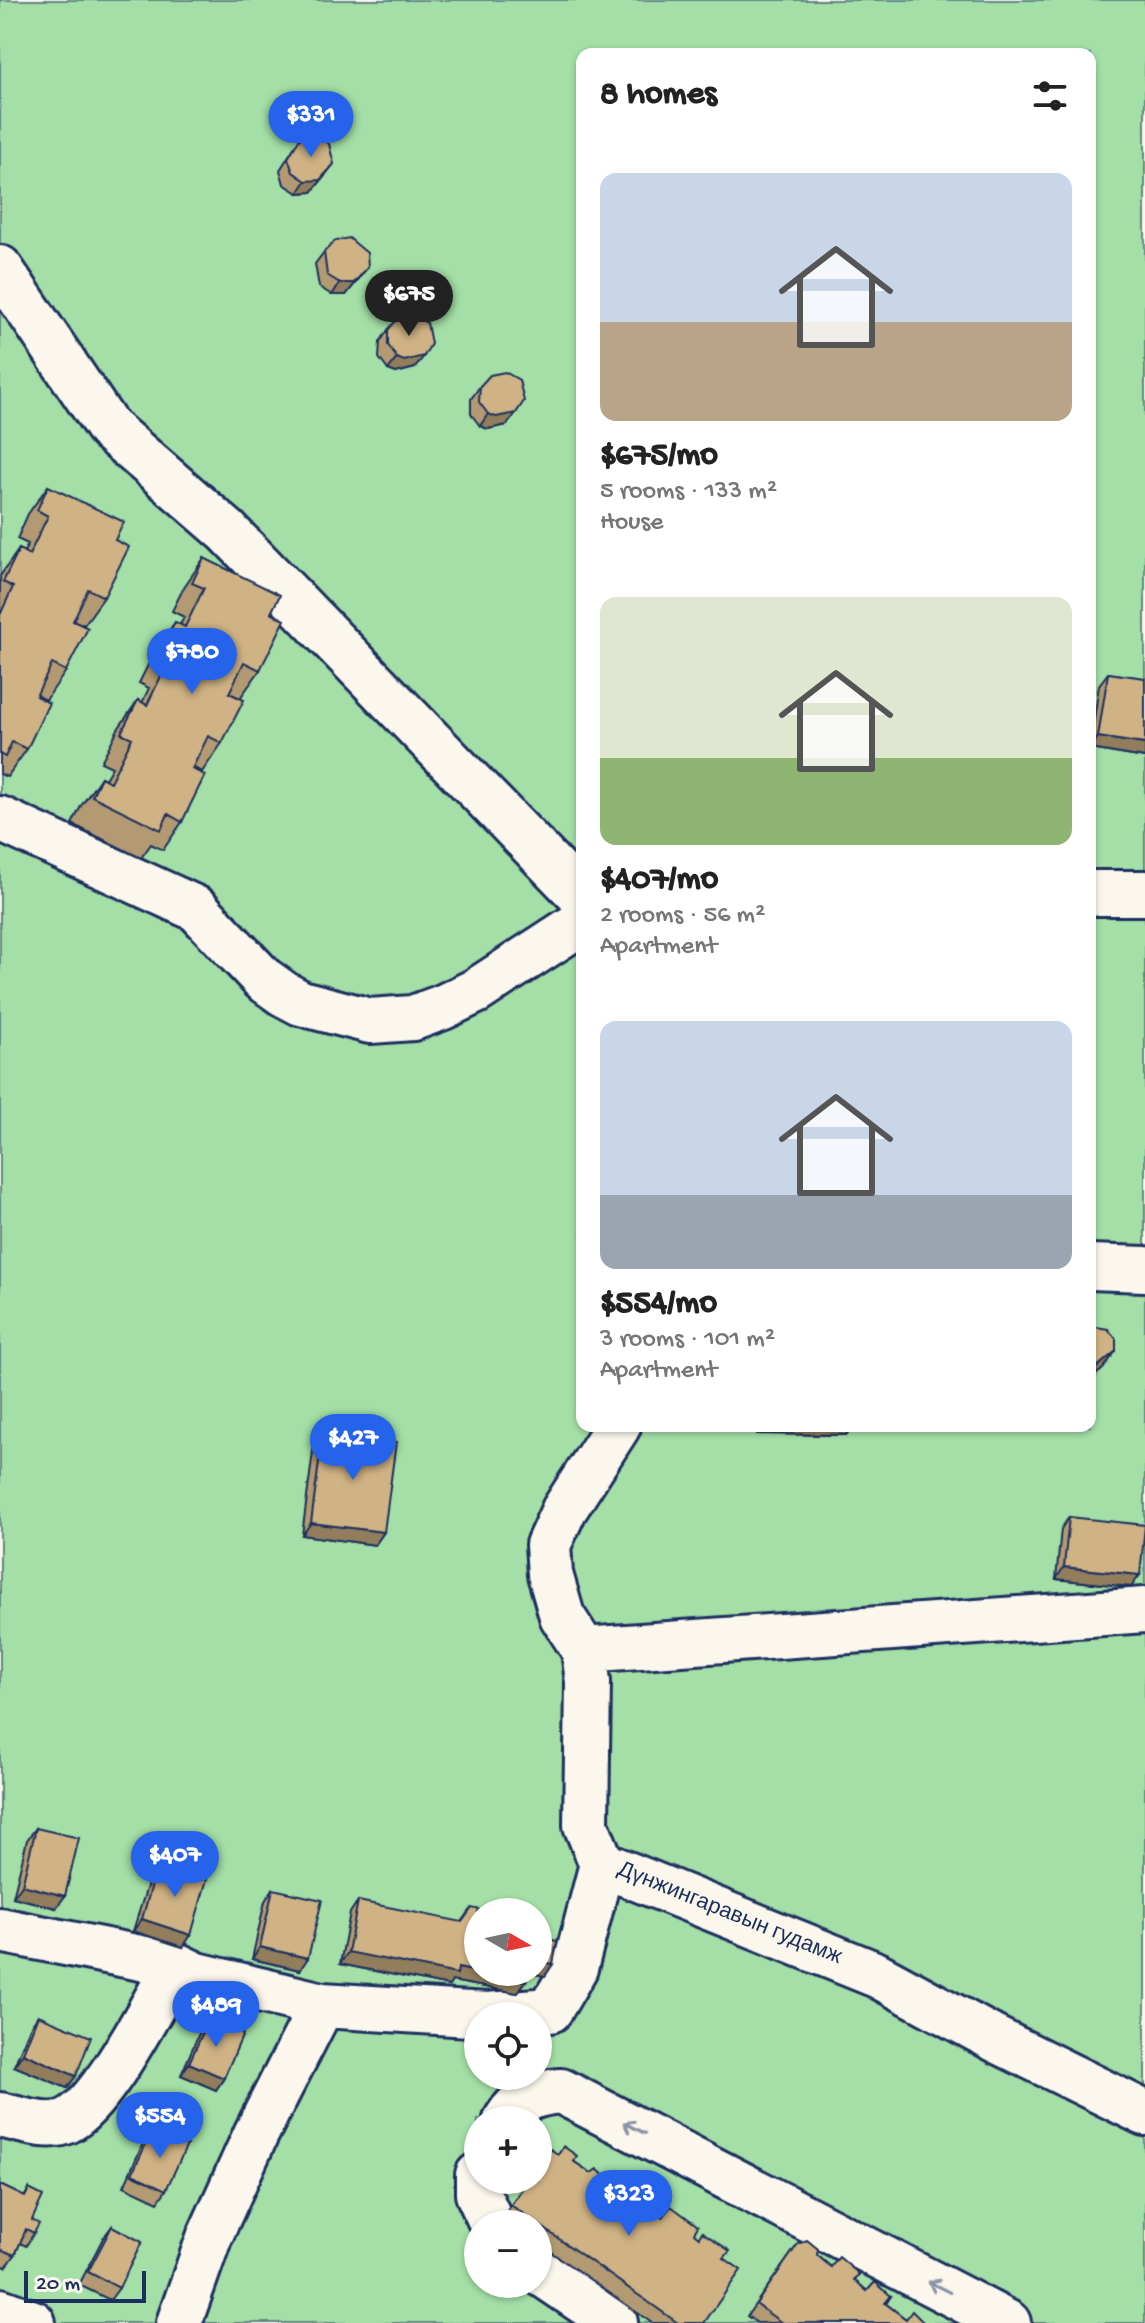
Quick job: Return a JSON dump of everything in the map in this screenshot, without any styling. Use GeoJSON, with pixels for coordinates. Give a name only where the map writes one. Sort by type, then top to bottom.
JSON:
{"type":"FeatureCollection","features":[{"type":"Feature","properties":{"kind":"street"},"geometry":{"type":"LineString","coordinates":[[0,268],[108,428],[227,531],[576,891]]}},
{"type":"Feature","properties":{"kind":"street"},"geometry":{"type":"LineString","coordinates":[[0,819],[197,909],[263,979],[284,994],[301,1003],[370,1021],[413,1018],[443,1007],[476,991],[576,926]]}},
{"type":"Feature","properties":{"kind":"street"},"geometry":{"type":"LineString","coordinates":[[1096,893],[1145,893]]}},
{"type":"Feature","properties":{"kind":"street"},"geometry":{"type":"LineString","coordinates":[[1096,1267],[1145,1269]]}},
{"type":"Feature","properties":{"kind":"street","name":"Дүнжингаравын гудамж"},"geometry":{"type":"LineString","coordinates":[[614,1432],[564,1510],[548,1545],[550,1574],[562,1616],[584,1650],[588,1682],[586,1825],[602,1864],[877,1975],[995,2039],[1145,2113]]}},
{"type":"Feature","properties":{"kind":"street"},"geometry":{"type":"LineString","coordinates":[[584,1650],[1145,1610]]}},
{"type":"Feature","properties":{"kind":"street"},"geometry":{"type":"LineString","coordinates":[[0,1930],[176,1965],[197,1975],[322,2005],[487,2015],[550,2010],[575,1968],[602,1864]]}},
{"type":"Feature","properties":{"kind":"street"},"geometry":{"type":"LineString","coordinates":[[0,2115],[35,2123],[64,2123],[90,2106],[176,1965]]}},
{"type":"Feature","properties":{"kind":"street"},"geometry":{"type":"LineString","coordinates":[[179,2323],[209,2238],[256,2134],[322,2005]]}},
{"type":"Feature","properties":{"kind":"street"},"geometry":{"type":"LineString","coordinates":[[516,2106],[536,2093],[561,2091],[1008,2323]]}},
{"type":"Feature","properties":{"kind":"street"},"geometry":{"type":"LineString","coordinates":[[552,2280],[615,2323]]}},
{"type":"Feature","properties":{"kind":"street"},"geometry":{"type":"LineString","coordinates":[[0,2311],[33,2323]]}},
{"type":"Feature","properties":{"kind":"green space"},"geometry":{"type":"Polygon","coordinates":[[[0,0],[1145,0],[1145,2323],[0,2323],[0,0]]]}},
{"type":"Feature","properties":{"kind":"building"},"geometry":{"type":"Polygon","coordinates":[[[316,136],[329,144],[334,164],[320,180],[306,181],[293,172],[288,158],[300,138],[316,136]]]}},
{"type":"Feature","properties":{"kind":"building"},"geometry":{"type":"Polygon","coordinates":[[[349,238],[367,253],[368,267],[354,283],[340,283],[327,275],[324,252],[335,241],[349,238]]]}},
{"type":"Feature","properties":{"kind":"building"},"geometry":{"type":"Polygon","coordinates":[[[414,316],[427,323],[431,344],[424,356],[404,361],[397,358],[388,345],[388,330],[398,318],[414,316]]]}},
{"type":"Feature","properties":{"kind":"building"},"geometry":{"type":"Polygon","coordinates":[[[505,372],[519,380],[524,401],[516,413],[496,417],[488,414],[479,402],[480,386],[490,375],[505,372]]]}},
{"type":"Feature","properties":{"kind":"building"},"geometry":{"type":"Polygon","coordinates":[[[48,486],[124,522],[115,540],[129,547],[104,597],[88,589],[73,621],[88,628],[66,671],[52,664],[36,696],[49,703],[27,749],[12,742],[5,757],[0,754],[0,615],[13,587],[3,582],[19,549],[29,555],[48,516],[37,510],[48,486]]]}},
{"type":"Feature","properties":{"kind":"building"},"geometry":{"type":"Polygon","coordinates":[[[204,558],[280,595],[271,613],[285,620],[260,670],[244,662],[229,693],[244,700],[222,743],[208,736],[192,769],[205,775],[182,822],[168,814],[161,830],[92,796],[101,777],[110,782],[132,738],[121,733],[138,700],[147,705],[169,660],[159,655],[175,622],[185,627],[204,588],[192,583],[204,558]]]}},
{"type":"Feature","properties":{"kind":"building"},"geometry":{"type":"Polygon","coordinates":[[[1108,673],[1145,678],[1145,744],[1098,737],[1108,673]]]}},
{"type":"Feature","properties":{"kind":"building"},"geometry":{"type":"Polygon","coordinates":[[[1096,1327],[1108,1329],[1116,1339],[1116,1351],[1096,1368],[1096,1327]]]}},
{"type":"Feature","properties":{"kind":"building"},"geometry":{"type":"Polygon","coordinates":[[[323,1432],[396,1442],[384,1532],[311,1523],[323,1432]]]}},
{"type":"Feature","properties":{"kind":"building"},"geometry":{"type":"Polygon","coordinates":[[[1069,1517],[1145,1525],[1140,1575],[1064,1567],[1069,1517]]]}},
{"type":"Feature","properties":{"kind":"building"},"geometry":{"type":"Polygon","coordinates":[[[36,1828],[79,1838],[65,1896],[22,1885],[36,1828]]]}},
{"type":"Feature","properties":{"kind":"building"},"geometry":{"type":"Polygon","coordinates":[[[158,1864],[207,1879],[191,1935],[142,1919],[158,1864]]]}},
{"type":"Feature","properties":{"kind":"building"},"geometry":{"type":"Polygon","coordinates":[[[273,1889],[322,1900],[308,1958],[260,1947],[273,1889]]]}},
{"type":"Feature","properties":{"kind":"building"},"geometry":{"type":"Polygon","coordinates":[[[358,1901],[462,1922],[464,1919],[464,1969],[458,1968],[457,1974],[348,1952],[358,1901]]]}},
{"type":"Feature","properties":{"kind":"building"},"geometry":{"type":"Polygon","coordinates":[[[552,1940],[557,1941],[552,1964],[552,1940]]]}},
{"type":"Feature","properties":{"kind":"building"},"geometry":{"type":"Polygon","coordinates":[[[38,2015],[91,2037],[76,2076],[23,2053],[38,2015]]]}},
{"type":"Feature","properties":{"kind":"building"},"geometry":{"type":"Polygon","coordinates":[[[209,2019],[243,2034],[224,2078],[189,2063],[209,2019]]]}},
{"type":"Feature","properties":{"kind":"building"},"geometry":{"type":"Polygon","coordinates":[[[153,2129],[187,2145],[166,2190],[132,2174],[153,2129]]]}},
{"type":"Feature","properties":{"kind":"building"},"geometry":{"type":"Polygon","coordinates":[[[563,2146],[577,2156],[573,2161],[591,2173],[597,2169],[626,2196],[634,2192],[662,2217],[671,2206],[698,2226],[694,2233],[699,2237],[702,2232],[730,2251],[724,2258],[741,2270],[704,2323],[678,2323],[552,2234],[552,2210],[518,2210],[511,2205],[518,2194],[552,2194],[552,2150],[558,2154],[563,2146]]]}},
{"type":"Feature","properties":{"kind":"building"},"geometry":{"type":"Polygon","coordinates":[[[0,2185],[25,2197],[29,2189],[43,2196],[32,2220],[39,2224],[34,2233],[26,2229],[15,2255],[0,2249],[0,2185]]]}},
{"type":"Feature","properties":{"kind":"building"},"geometry":{"type":"Polygon","coordinates":[[[112,2226],[142,2242],[119,2288],[88,2272],[112,2226]]]}},
{"type":"Feature","properties":{"kind":"building"},"geometry":{"type":"Polygon","coordinates":[[[807,2240],[818,2249],[817,2255],[831,2267],[839,2257],[859,2274],[854,2280],[867,2291],[875,2282],[891,2296],[885,2303],[906,2319],[912,2311],[924,2323],[782,2323],[756,2304],[798,2244],[807,2240]]]}}]}
